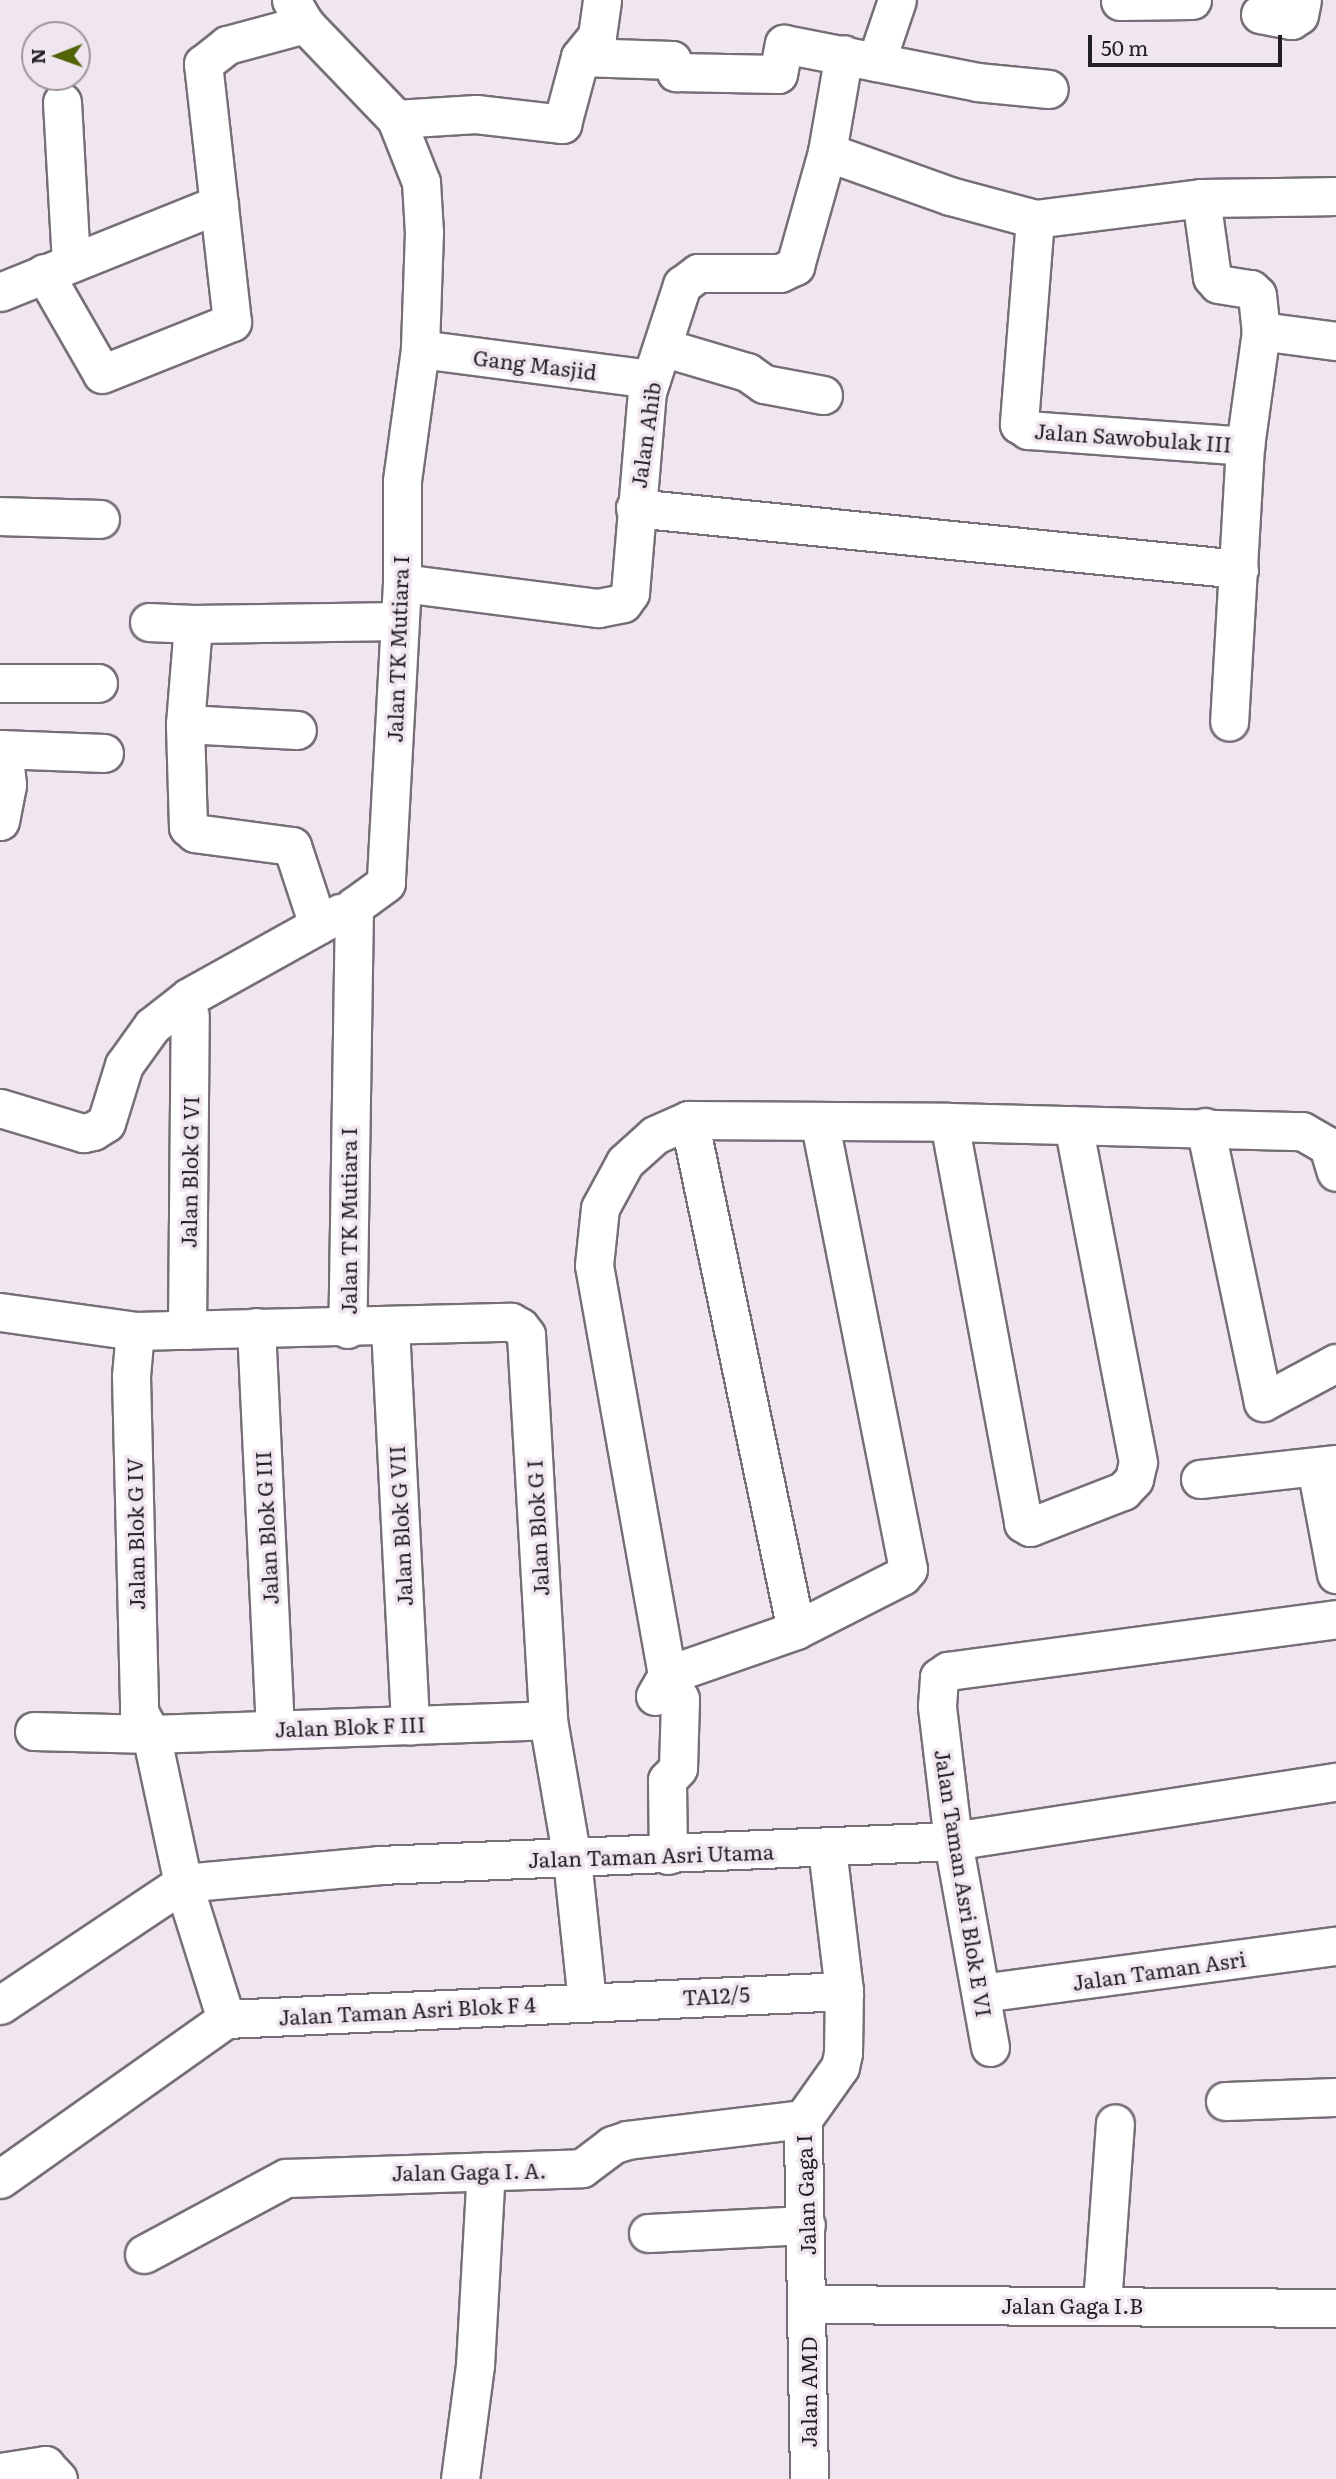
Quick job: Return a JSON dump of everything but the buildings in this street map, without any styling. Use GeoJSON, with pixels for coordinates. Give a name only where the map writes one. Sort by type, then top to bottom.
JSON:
{"type":"FeatureCollection","features":[{"type":"Feature","properties":{"kind":"street"},"geometry":{"type":"LineString","coordinates":[[396,119],[476,114],[562,124],[580,57],[597,36],[601,0]]}},
{"type":"Feature","properties":{"kind":"street"},"geometry":{"type":"LineString","coordinates":[[897,0],[860,58],[827,152],[950,196],[1035,219],[1201,198],[1336,196]]}},
{"type":"Feature","properties":{"kind":"street"},"geometry":{"type":"LineString","coordinates":[[1120,1],[1192,0]]}},
{"type":"Feature","properties":{"kind":"street"},"geometry":{"type":"LineString","coordinates":[[1260,14],[1291,19],[1299,15],[1302,0]]}},
{"type":"Feature","properties":{"kind":"street"},"geometry":{"type":"LineString","coordinates":[[62,102],[58,267],[102,374],[228,326],[234,316],[203,64],[227,45],[298,12]]}},
{"type":"Feature","properties":{"kind":"street","name":"Jalan TK Mutiara I"},"geometry":{"type":"LineString","coordinates":[[298,12],[396,119],[421,182],[424,232],[419,349],[402,481],[402,583],[386,883],[354,906],[348,1329]]}},
{"type":"Feature","properties":{"kind":"street"},"geometry":{"type":"LineString","coordinates":[[580,57],[672,61],[676,72],[778,74],[784,44],[977,82],[1049,89]]}},
{"type":"Feature","properties":{"kind":"street","name":"Jalan Ahib"},"geometry":{"type":"LineString","coordinates":[[402,583],[611,609],[630,593],[635,508],[657,363],[682,285],[690,275],[780,273],[795,266],[827,152]]}},
{"type":"Feature","properties":{"kind":"street"},"geometry":{"type":"LineString","coordinates":[[1201,198],[1212,277],[1228,287],[1251,289],[1257,295],[1261,331],[1245,446],[1229,722]]}},
{"type":"Feature","properties":{"kind":"street"},"geometry":{"type":"LineString","coordinates":[[0,292],[219,204]]}},
{"type":"Feature","properties":{"kind":"street","name":"Jalan Sawobulak III"},"geometry":{"type":"LineString","coordinates":[[1035,219],[1019,424],[1028,430],[1245,446]]}},
{"type":"Feature","properties":{"kind":"street"},"geometry":{"type":"LineString","coordinates":[[1261,331],[1336,341]]}},
{"type":"Feature","properties":{"kind":"street","name":"Gang Masjid"},"geometry":{"type":"LineString","coordinates":[[419,349],[657,363],[747,372],[764,384],[823,395]]}},
{"type":"Feature","properties":{"kind":"street"},"geometry":{"type":"LineString","coordinates":[[635,508],[1239,569]]}},
{"type":"Feature","properties":{"kind":"street"},"geometry":{"type":"LineString","coordinates":[[0,516],[100,519]]}},
{"type":"Feature","properties":{"kind":"street"},"geometry":{"type":"LineString","coordinates":[[149,622],[194,624],[400,621]]}},
{"type":"Feature","properties":{"kind":"street"},"geometry":{"type":"LineString","coordinates":[[194,624],[185,724],[188,827],[195,833],[292,846],[318,925]]}},
{"type":"Feature","properties":{"kind":"street"},"geometry":{"type":"LineString","coordinates":[[0,683],[98,683]]}},
{"type":"Feature","properties":{"kind":"street"},"geometry":{"type":"LineString","coordinates":[[185,724],[297,730]]}},
{"type":"Feature","properties":{"kind":"street"},"geometry":{"type":"LineString","coordinates":[[0,821],[7,785],[2,749],[104,753]]}},
{"type":"Feature","properties":{"kind":"street"},"geometry":{"type":"LineString","coordinates":[[0,1108],[83,1133],[93,1131],[106,1123],[124,1065],[152,1027],[189,997],[354,906]]}},
{"type":"Feature","properties":{"kind":"street","name":"Jalan Blok G VI"},"geometry":{"type":"LineString","coordinates":[[187,1330],[190,1015]]}},
{"type":"Feature","properties":{"kind":"street"},"geometry":{"type":"LineString","coordinates":[[689,1120],[796,1630]]}},
{"type":"Feature","properties":{"kind":"street"},"geometry":{"type":"LineString","coordinates":[[668,1855],[667,1780],[656,1769],[654,1699],[667,1675],[594,1265],[593,1237],[606,1192],[625,1162],[655,1135],[689,1120],[949,1122],[1205,1127],[1315,1135],[1328,1146],[1336,1172]]}},
{"type":"Feature","properties":{"kind":"street"},"geometry":{"type":"LineString","coordinates":[[949,1122],[1023,1523],[1030,1527],[1123,1491],[1134,1479],[1138,1462],[1073,1125]]}},
{"type":"Feature","properties":{"kind":"street"},"geometry":{"type":"LineString","coordinates":[[667,1675],[796,1630],[902,1576],[908,1569],[820,1123]]}},
{"type":"Feature","properties":{"kind":"street"},"geometry":{"type":"LineString","coordinates":[[1205,1127],[1263,1402],[1336,1363]]}},
{"type":"Feature","properties":{"kind":"street"},"geometry":{"type":"LineString","coordinates":[[0,1312],[135,1331],[256,1327],[390,1327]]}},
{"type":"Feature","properties":{"kind":"street","name":"Jalan Blok G I"},"geometry":{"type":"LineString","coordinates":[[390,1327],[512,1322],[526,1335],[548,1720],[582,1859],[587,2001]]}},
{"type":"Feature","properties":{"kind":"street","name":"Jalan Blok G III"},"geometry":{"type":"LineString","coordinates":[[256,1327],[275,1729]]}},
{"type":"Feature","properties":{"kind":"street","name":"Jalan Blok G VII"},"geometry":{"type":"LineString","coordinates":[[390,1327],[410,1725]]}},
{"type":"Feature","properties":{"kind":"street","name":"Jalan Blok G IV"},"geometry":{"type":"LineString","coordinates":[[135,1331],[131,1376],[139,1712],[151,1734],[181,1871],[226,2019]]}},
{"type":"Feature","properties":{"kind":"street"},"geometry":{"type":"LineString","coordinates":[[1200,1479],[1326,1465],[1336,1574]]}},
{"type":"Feature","properties":{"kind":"street","name":"Jalan Taman Asri Blok E VI"},"geometry":{"type":"LineString","coordinates":[[990,2047],[953,1840],[936,1699],[939,1677],[948,1671],[1336,1619]]}},
{"type":"Feature","properties":{"kind":"street","name":"Jalan Blok F III"},"geometry":{"type":"LineString","coordinates":[[34,1731],[151,1734],[548,1720]]}},
{"type":"Feature","properties":{"kind":"street","name":"Jalan Taman Asri Utama"},"geometry":{"type":"LineString","coordinates":[[0,2006],[181,1871],[582,1859],[953,1840],[1336,1782]]}},
{"type":"Feature","properties":{"kind":"street","name":"Jalan Gaga I"},"geometry":{"type":"LineString","coordinates":[[808,2304],[803,2119],[840,2067],[844,1991],[827,1848]]}},
{"type":"Feature","properties":{"kind":"street","name":"Jalan Taman Asri"},"geometry":{"type":"LineString","coordinates":[[982,1993],[1336,1946]]}},
{"type":"Feature","properties":{"kind":"street","name":"TA12/5"},"geometry":{"type":"LineString","coordinates":[[587,2001],[844,1991]]}},
{"type":"Feature","properties":{"kind":"street","name":"Jalan Taman Asri Blok F 4"},"geometry":{"type":"LineString","coordinates":[[226,2019],[587,2001]]}},
{"type":"Feature","properties":{"kind":"street"},"geometry":{"type":"LineString","coordinates":[[2,2178],[226,2019]]}},
{"type":"Feature","properties":{"kind":"street"},"geometry":{"type":"LineString","coordinates":[[1225,2101],[1336,2097]]}},
{"type":"Feature","properties":{"kind":"street","name":"Jalan Gaga I. A."},"geometry":{"type":"LineString","coordinates":[[144,2254],[286,2178],[582,2168],[626,2140],[803,2119]]}},
{"type":"Feature","properties":{"kind":"street"},"geometry":{"type":"LineString","coordinates":[[1102,2304],[1115,2123]]}},
{"type":"Feature","properties":{"kind":"street"},"geometry":{"type":"LineString","coordinates":[[460,2479],[475,2365],[486,2171]]}},
{"type":"Feature","properties":{"kind":"street"},"geometry":{"type":"LineString","coordinates":[[648,2233],[806,2225]]}},
{"type":"Feature","properties":{"kind":"street","name":"Jalan Gaga I.B"},"geometry":{"type":"LineString","coordinates":[[808,2304],[1102,2304],[1336,2308]]}},
{"type":"Feature","properties":{"kind":"street","name":"Jalan AMD"},"geometry":{"type":"LineString","coordinates":[[808,2304],[805,2418],[809,2479]]}},
{"type":"Feature","properties":{"kind":"street"},"geometry":{"type":"LineString","coordinates":[[0,2472],[45,2465],[58,2479]]}}]}
